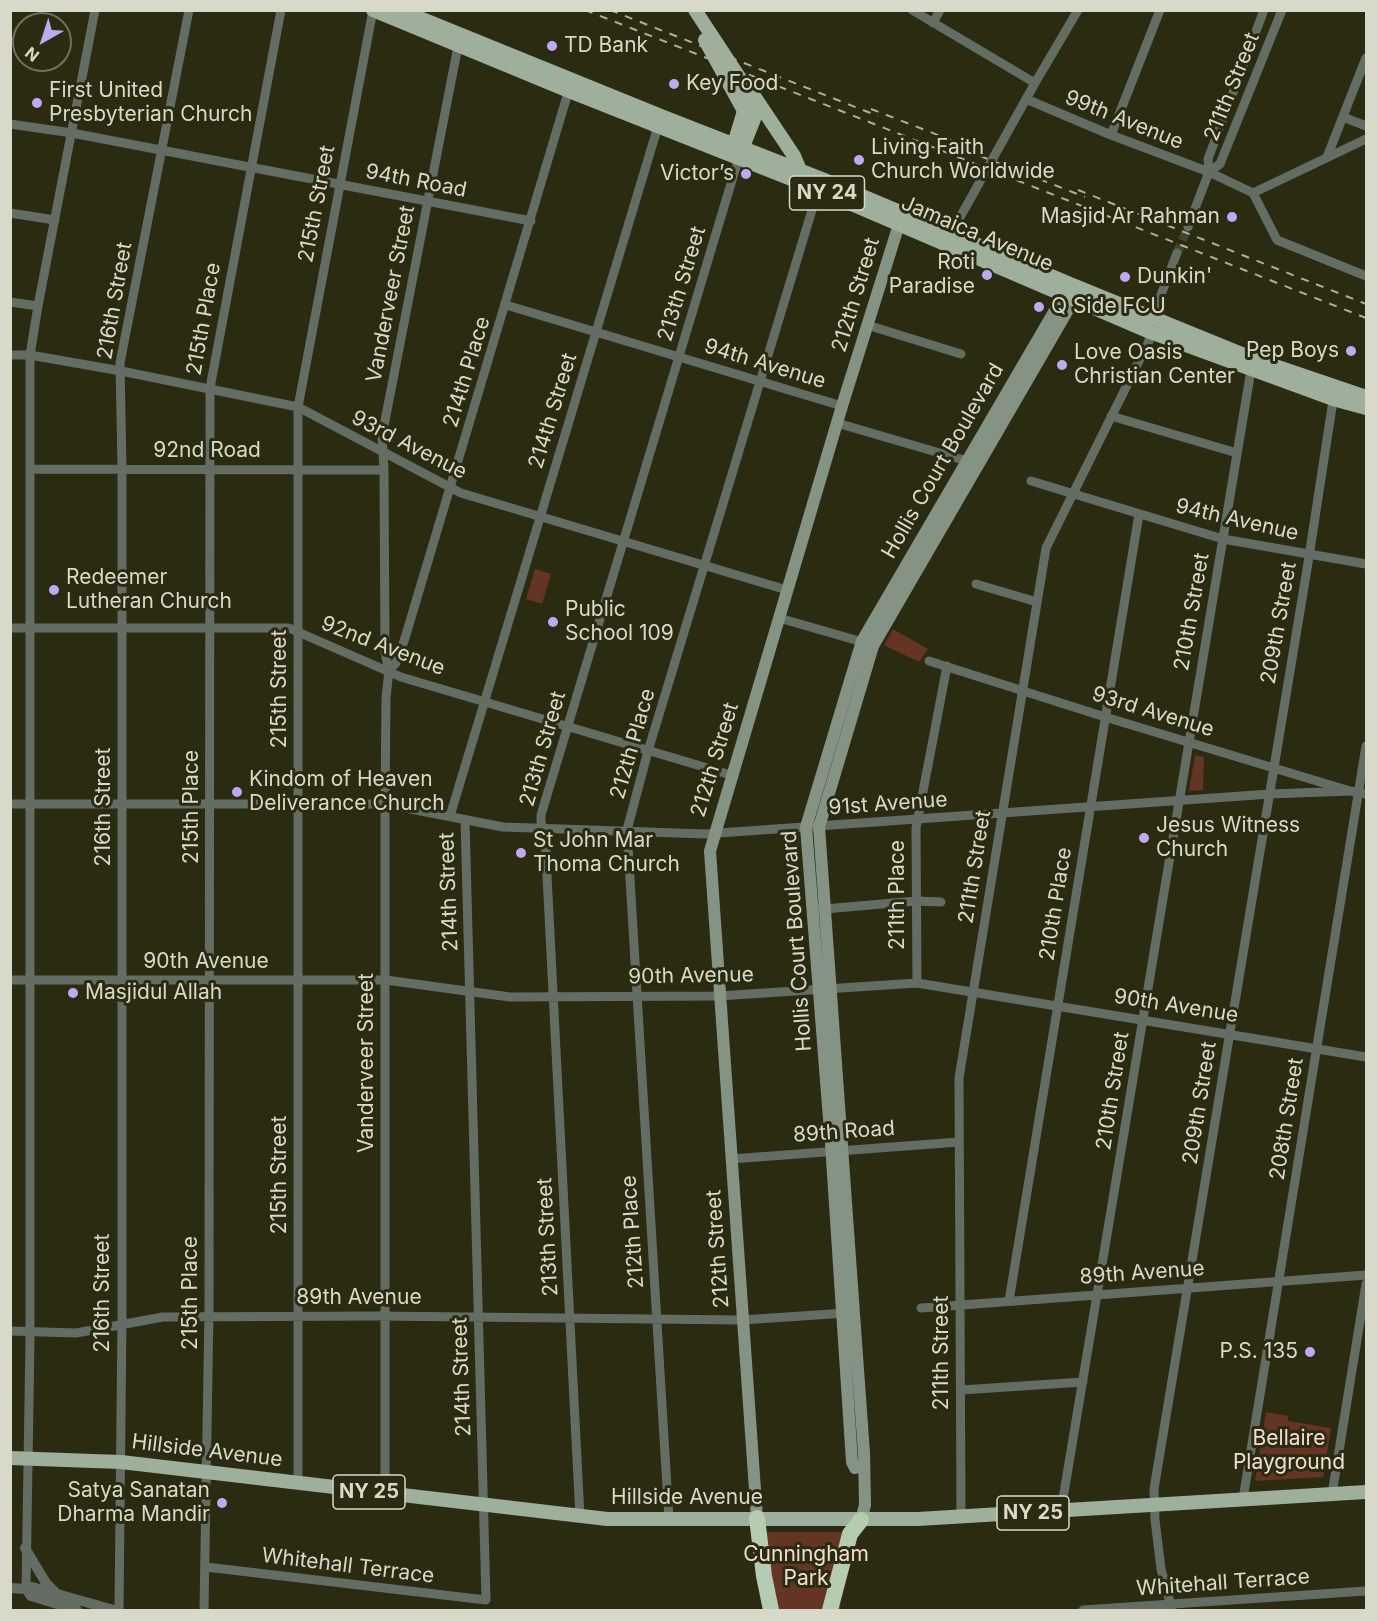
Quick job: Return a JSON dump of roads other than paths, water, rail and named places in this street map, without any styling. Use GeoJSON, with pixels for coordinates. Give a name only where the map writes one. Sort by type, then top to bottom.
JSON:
{"type":"FeatureCollection","features":[{"type":"Feature","properties":{"kind":"highway"},"geometry":{"type":"LineString","coordinates":[[757,1518],[771,1611]]}},
{"type":"Feature","properties":{"kind":"highway"},"geometry":{"type":"LineString","coordinates":[[830,1611],[850,1534],[861,1520]]}},
{"type":"Feature","properties":{"kind":"highway"},"geometry":{"type":"LineString","coordinates":[[843,1611],[845,1591],[862,1534],[861,1520]]}},
{"type":"Feature","properties":{"kind":"highway"},"geometry":{"type":"LineString","coordinates":[[761,1611],[764,1576]]}},
{"type":"Feature","properties":{"kind":"main road","name":"Jamaica Avenue"},"geometry":{"type":"LineString","coordinates":[[373,10],[459,40],[659,121],[800,170],[820,184]]}},
{"type":"Feature","properties":{"kind":"main road","name":"Jamaica Avenue"},"geometry":{"type":"LineString","coordinates":[[400,10],[459,40]]}},
{"type":"Feature","properties":{"kind":"main road"},"geometry":{"type":"LineString","coordinates":[[689,10],[744,111],[739,150]]}},
{"type":"Feature","properties":{"kind":"main road","name":"NY 24"},"geometry":{"type":"LineString","coordinates":[[695,10],[791,150],[800,170]]}},
{"type":"Feature","properties":{"kind":"main road"},"geometry":{"type":"LineString","coordinates":[[739,150],[754,116],[753,102],[745,86]]}},
{"type":"Feature","properties":{"kind":"main road","name":"Jamaica Avenue"},"geometry":{"type":"LineString","coordinates":[[739,150],[754,164],[820,184],[1151,325],[1334,393],[1366,408]]}},
{"type":"Feature","properties":{"kind":"main road","name":"212th Street"},"geometry":{"type":"LineString","coordinates":[[757,1518],[710,851],[842,406],[901,219]]}},
{"type":"Feature","properties":{"kind":"main road","name":"Hollis Court Boulevard"},"geometry":{"type":"LineString","coordinates":[[997,422],[1017,373],[1072,292]]}},
{"type":"Feature","properties":{"kind":"main road","name":"Hollis Court Boulevard"},"geometry":{"type":"LineString","coordinates":[[861,1520],[865,1505],[864,1466],[855,1412],[813,827],[868,644],[894,584],[929,524],[972,464],[997,422],[1029,379],[1072,292]]}},
{"type":"Feature","properties":{"kind":"main road"},"geometry":{"type":"LineString","coordinates":[[1017,373],[1029,379]]}},
{"type":"Feature","properties":{"kind":"main road","name":"Jamaica Avenue"},"geometry":{"type":"LineString","coordinates":[[1334,393],[1366,397]]}},
{"type":"Feature","properties":{"kind":"main road","name":"Hollis Court Boulevard"},"geometry":{"type":"LineString","coordinates":[[868,644],[907,590],[942,531],[972,464]]}},
{"type":"Feature","properties":{"kind":"main road"},"geometry":{"type":"LineString","coordinates":[[929,524],[942,531]]}},
{"type":"Feature","properties":{"kind":"main road"},"geometry":{"type":"LineString","coordinates":[[894,584],[907,590]]}},
{"type":"Feature","properties":{"kind":"main road","name":"Hillside Avenue"},"geometry":{"type":"LineString","coordinates":[[10,1458],[121,1462],[580,1518],[861,1520],[961,1517],[1366,1492]]}},
{"type":"Feature","properties":{"kind":"street"},"geometry":{"type":"LineString","coordinates":[[77,1611],[30,1596],[26,1589],[30,1331],[30,355],[95,10]]}},
{"type":"Feature","properties":{"kind":"street","name":"216th Street"},"geometry":{"type":"LineString","coordinates":[[119,1611],[122,1324],[120,363],[189,10]]}},
{"type":"Feature","properties":{"kind":"street","name":"215th Place"},"geometry":{"type":"LineString","coordinates":[[204,1611],[209,1316],[210,388],[281,10]]}},
{"type":"Feature","properties":{"kind":"street","name":"215th Street"},"geometry":{"type":"LineString","coordinates":[[298,1483],[298,407],[373,10]]}},
{"type":"Feature","properties":{"kind":"street"},"geometry":{"type":"LineString","coordinates":[[912,10],[1035,83]]}},
{"type":"Feature","properties":{"kind":"street"},"geometry":{"type":"LineString","coordinates":[[933,23],[940,10]]}},
{"type":"Feature","properties":{"kind":"street"},"geometry":{"type":"LineString","coordinates":[[948,239],[1078,10]]}},
{"type":"Feature","properties":{"kind":"street"},"geometry":{"type":"LineString","coordinates":[[1111,135],[1160,10]]}},
{"type":"Feature","properties":{"kind":"street","name":"211th Street"},"geometry":{"type":"LineString","coordinates":[[1188,227],[1209,172],[1208,159],[1264,10]]}},
{"type":"Feature","properties":{"kind":"street","name":"211th Street"},"geometry":{"type":"LineString","coordinates":[[1209,172],[1220,164],[1282,10]]}},
{"type":"Feature","properties":{"kind":"street","name":"Vanderveer Street"},"geometry":{"type":"LineString","coordinates":[[385,1494],[385,804],[386,698],[389,670],[385,653],[382,436],[459,40]]}},
{"type":"Feature","properties":{"kind":"street"},"geometry":{"type":"LineString","coordinates":[[1327,157],[1366,58]]}},
{"type":"Feature","properties":{"kind":"street","name":"214th Place"},"geometry":{"type":"LineString","coordinates":[[389,670],[396,663],[405,638],[571,86]]}},
{"type":"Feature","properties":{"kind":"street","name":"99th Avenue"},"geometry":{"type":"LineString","coordinates":[[1026,99],[1111,135],[1209,172],[1253,193]]}},
{"type":"Feature","properties":{"kind":"street"},"geometry":{"type":"LineString","coordinates":[[1228,105],[1242,111]]}},
{"type":"Feature","properties":{"kind":"street"},"geometry":{"type":"LineString","coordinates":[[1343,117],[1366,126]]}},
{"type":"Feature","properties":{"kind":"street","name":"214th Street"},"geometry":{"type":"LineString","coordinates":[[486,1600],[465,820],[450,816],[659,121]]}},
{"type":"Feature","properties":{"kind":"street","name":"94th Road"},"geometry":{"type":"LineString","coordinates":[[10,124],[72,133],[531,221]]}},
{"type":"Feature","properties":{"kind":"street"},"geometry":{"type":"LineString","coordinates":[[1366,140],[1253,193],[1277,240],[1366,276]]}},
{"type":"Feature","properties":{"kind":"street","name":"213th Street"},"geometry":{"type":"LineString","coordinates":[[580,1518],[554,996],[545,837],[541,815],[739,150]]}},
{"type":"Feature","properties":{"kind":"street","name":"212th Place"},"geometry":{"type":"LineString","coordinates":[[669,1520],[627,830],[648,751],[820,184]]}},
{"type":"Feature","properties":{"kind":"street"},"geometry":{"type":"LineString","coordinates":[[10,213],[55,220]]}},
{"type":"Feature","properties":{"kind":"street","name":"211th Street"},"geometry":{"type":"LineString","coordinates":[[961,1517],[959,1078],[1046,548],[1146,346],[1151,325],[1177,253]]}},
{"type":"Feature","properties":{"kind":"street"},"geometry":{"type":"LineString","coordinates":[[10,302],[38,306]]}},
{"type":"Feature","properties":{"kind":"street","name":"94th Avenue"},"geometry":{"type":"LineString","coordinates":[[506,305],[842,406]]}},
{"type":"Feature","properties":{"kind":"street"},"geometry":{"type":"LineString","coordinates":[[867,325],[962,354]]}},
{"type":"Feature","properties":{"kind":"street","name":"93rd Avenue"},"geometry":{"type":"LineString","coordinates":[[10,355],[30,355],[121,371],[298,407],[460,493],[788,590]]}},
{"type":"Feature","properties":{"kind":"street","name":"210th Street"},"geometry":{"type":"LineString","coordinates":[[1061,1511],[1252,364]]}},
{"type":"Feature","properties":{"kind":"street","name":"209th Street"},"geometry":{"type":"LineString","coordinates":[[1171,1608],[1161,1569],[1154,1489],[1270,794],[1334,393]]}},
{"type":"Feature","properties":{"kind":"street"},"geometry":{"type":"LineString","coordinates":[[1112,416],[1237,453]]}},
{"type":"Feature","properties":{"kind":"street"},"geometry":{"type":"LineString","coordinates":[[837,423],[972,464]]}},
{"type":"Feature","properties":{"kind":"street","name":"92nd Road"},"geometry":{"type":"LineString","coordinates":[[31,469],[384,470]]}},
{"type":"Feature","properties":{"kind":"street","name":"94th Avenue"},"geometry":{"type":"LineString","coordinates":[[1031,481],[1223,539],[1366,564]]}},
{"type":"Feature","properties":{"kind":"street","name":"210th Place"},"geometry":{"type":"LineString","coordinates":[[1010,1301],[1139,514]]}},
{"type":"Feature","properties":{"kind":"street"},"geometry":{"type":"LineString","coordinates":[[976,584],[1037,602]]}},
{"type":"Feature","properties":{"kind":"street"},"geometry":{"type":"LineString","coordinates":[[779,618],[868,644]]}},
{"type":"Feature","properties":{"kind":"street","name":"92nd Avenue"},"geometry":{"type":"LineString","coordinates":[[10,628],[289,628],[401,677],[731,775]]}},
{"type":"Feature","properties":{"kind":"street"},"geometry":{"type":"LineString","coordinates":[[386,634],[405,638]]}},
{"type":"Feature","properties":{"kind":"street","name":"93rd Avenue"},"geometry":{"type":"LineString","coordinates":[[929,661],[1358,793]]}},
{"type":"Feature","properties":{"kind":"street","name":"211th Place"},"geometry":{"type":"LineString","coordinates":[[917,983],[917,819],[947,666]]}},
{"type":"Feature","properties":{"kind":"street","name":"208th Street"},"geometry":{"type":"LineString","coordinates":[[1243,1499],[1366,746]]}},
{"type":"Feature","properties":{"kind":"street","name":"91st Avenue"},"geometry":{"type":"LineString","coordinates":[[465,820],[503,827],[714,833],[1270,794],[1358,793]]}},
{"type":"Feature","properties":{"kind":"street"},"geometry":{"type":"LineString","coordinates":[[10,804],[385,804],[450,816]]}},
{"type":"Feature","properties":{"kind":"street"},"geometry":{"type":"LineString","coordinates":[[819,910],[941,902]]}},
{"type":"Feature","properties":{"kind":"street","name":"90th Avenue"},"geometry":{"type":"LineString","coordinates":[[10,980],[386,980],[510,997],[719,996],[917,983],[1366,1056]]}},
{"type":"Feature","properties":{"kind":"street","name":"89th Road"},"geometry":{"type":"LineString","coordinates":[[731,1159],[959,1142]]}},
{"type":"Feature","properties":{"kind":"street","name":"89th Avenue"},"geometry":{"type":"LineString","coordinates":[[921,1308],[1366,1275]]}},
{"type":"Feature","properties":{"kind":"street"},"geometry":{"type":"LineString","coordinates":[[1332,1494],[1366,1284]]}},
{"type":"Feature","properties":{"kind":"street","name":"89th Avenue"},"geometry":{"type":"LineString","coordinates":[[10,1331],[76,1333],[163,1317],[385,1316],[742,1320],[848,1312]]}},
{"type":"Feature","properties":{"kind":"street"},"geometry":{"type":"LineString","coordinates":[[961,1390],[1083,1382]]}},
{"type":"Feature","properties":{"kind":"street"},"geometry":{"type":"LineString","coordinates":[[26,1548],[46,1583],[57,1594]]}},
{"type":"Feature","properties":{"kind":"street","name":"Whitehall Terrace"},"geometry":{"type":"LineString","coordinates":[[206,1567],[486,1600]]}},
{"type":"Feature","properties":{"kind":"street"},"geometry":{"type":"LineString","coordinates":[[10,1588],[32,1587],[114,1611]]}},
{"type":"Feature","properties":{"kind":"street","name":"Whitehall Terrace"},"geometry":{"type":"LineString","coordinates":[[1083,1611],[1171,1608],[1366,1591]]}},
{"type":"Feature","properties":{"kind":"tunnel"},"geometry":{"type":"LineString","coordinates":[[1177,253],[1188,227]]}},
{"type":"Feature","properties":{"kind":"railway"},"geometry":{"type":"LineString","coordinates":[[585,10],[1366,318]]}},
{"type":"Feature","properties":{"kind":"railway"},"geometry":{"type":"LineString","coordinates":[[610,10],[878,116]]}},
{"type":"Feature","properties":{"kind":"railway"},"geometry":{"type":"LineString","coordinates":[[871,109],[974,149]]}},
{"type":"Feature","properties":{"kind":"railway"},"geometry":{"type":"LineString","coordinates":[[965,150],[1085,197]]}},
{"type":"Feature","properties":{"kind":"railway"},"geometry":{"type":"LineString","coordinates":[[1078,190],[1366,304]]}},
{"type":"Feature","properties":{"kind":"place","name":"TD Bank"},"geometry":{"type":"Point","coordinates":[552,46]}},
{"type":"Feature","properties":{"kind":"place","name":"Key Food"},"geometry":{"type":"Point","coordinates":[674,84]}},
{"type":"Feature","properties":{"kind":"place","name":"First United Presbyterian Church"},"geometry":{"type":"Point","coordinates":[37,103]}},
{"type":"Feature","properties":{"kind":"place","name":"Living Faith Church Worldwide"},"geometry":{"type":"Point","coordinates":[859,160]}},
{"type":"Feature","properties":{"kind":"place","name":"Victor’s"},"geometry":{"type":"Point","coordinates":[746,174]}},
{"type":"Feature","properties":{"kind":"place","name":"Masjid Ar Rahman"},"geometry":{"type":"Point","coordinates":[1232,217]}},
{"type":"Feature","properties":{"kind":"place","name":"Roti Paradise"},"geometry":{"type":"Point","coordinates":[987,275]}},
{"type":"Feature","properties":{"kind":"place","name":"Dunkin'"},"geometry":{"type":"Point","coordinates":[1125,277]}},
{"type":"Feature","properties":{"kind":"place","name":"Q Side FCU"},"geometry":{"type":"Point","coordinates":[1039,307]}},
{"type":"Feature","properties":{"kind":"place","name":"Pep Boys"},"geometry":{"type":"Point","coordinates":[1351,351]}},
{"type":"Feature","properties":{"kind":"place","name":"Love Oasis Christian Center"},"geometry":{"type":"Point","coordinates":[1062,365]}},
{"type":"Feature","properties":{"kind":"place","name":"Redeemer Lutheran Church"},"geometry":{"type":"Point","coordinates":[54,590]}},
{"type":"Feature","properties":{"kind":"place","name":"Public School 109"},"geometry":{"type":"Point","coordinates":[553,622]}},
{"type":"Feature","properties":{"kind":"place","name":"Kindom of Heaven Deliverance Church"},"geometry":{"type":"Point","coordinates":[237,792]}},
{"type":"Feature","properties":{"kind":"place","name":"Jesus Witness Church"},"geometry":{"type":"Point","coordinates":[1144,838]}},
{"type":"Feature","properties":{"kind":"place","name":"St John Mar Thoma Church"},"geometry":{"type":"Point","coordinates":[521,853]}},
{"type":"Feature","properties":{"kind":"place","name":"Masjidul Allah"},"geometry":{"type":"Point","coordinates":[73,993]}},
{"type":"Feature","properties":{"kind":"place","name":"P.S. 135"},"geometry":{"type":"Point","coordinates":[1310,1352]}},
{"type":"Feature","properties":{"kind":"place","name":"Satya Sanatan Dharma Mandir"},"geometry":{"type":"Point","coordinates":[222,1503]}},
{"type":"Feature","properties":{"kind":"park label","name":"Bellaire Playground"},"geometry":{"type":"Point","coordinates":[1289,1451]}},
{"type":"Feature","properties":{"kind":"park label","name":"Cunningham Park"},"geometry":{"type":"Point","coordinates":[806,1567]}}]}
